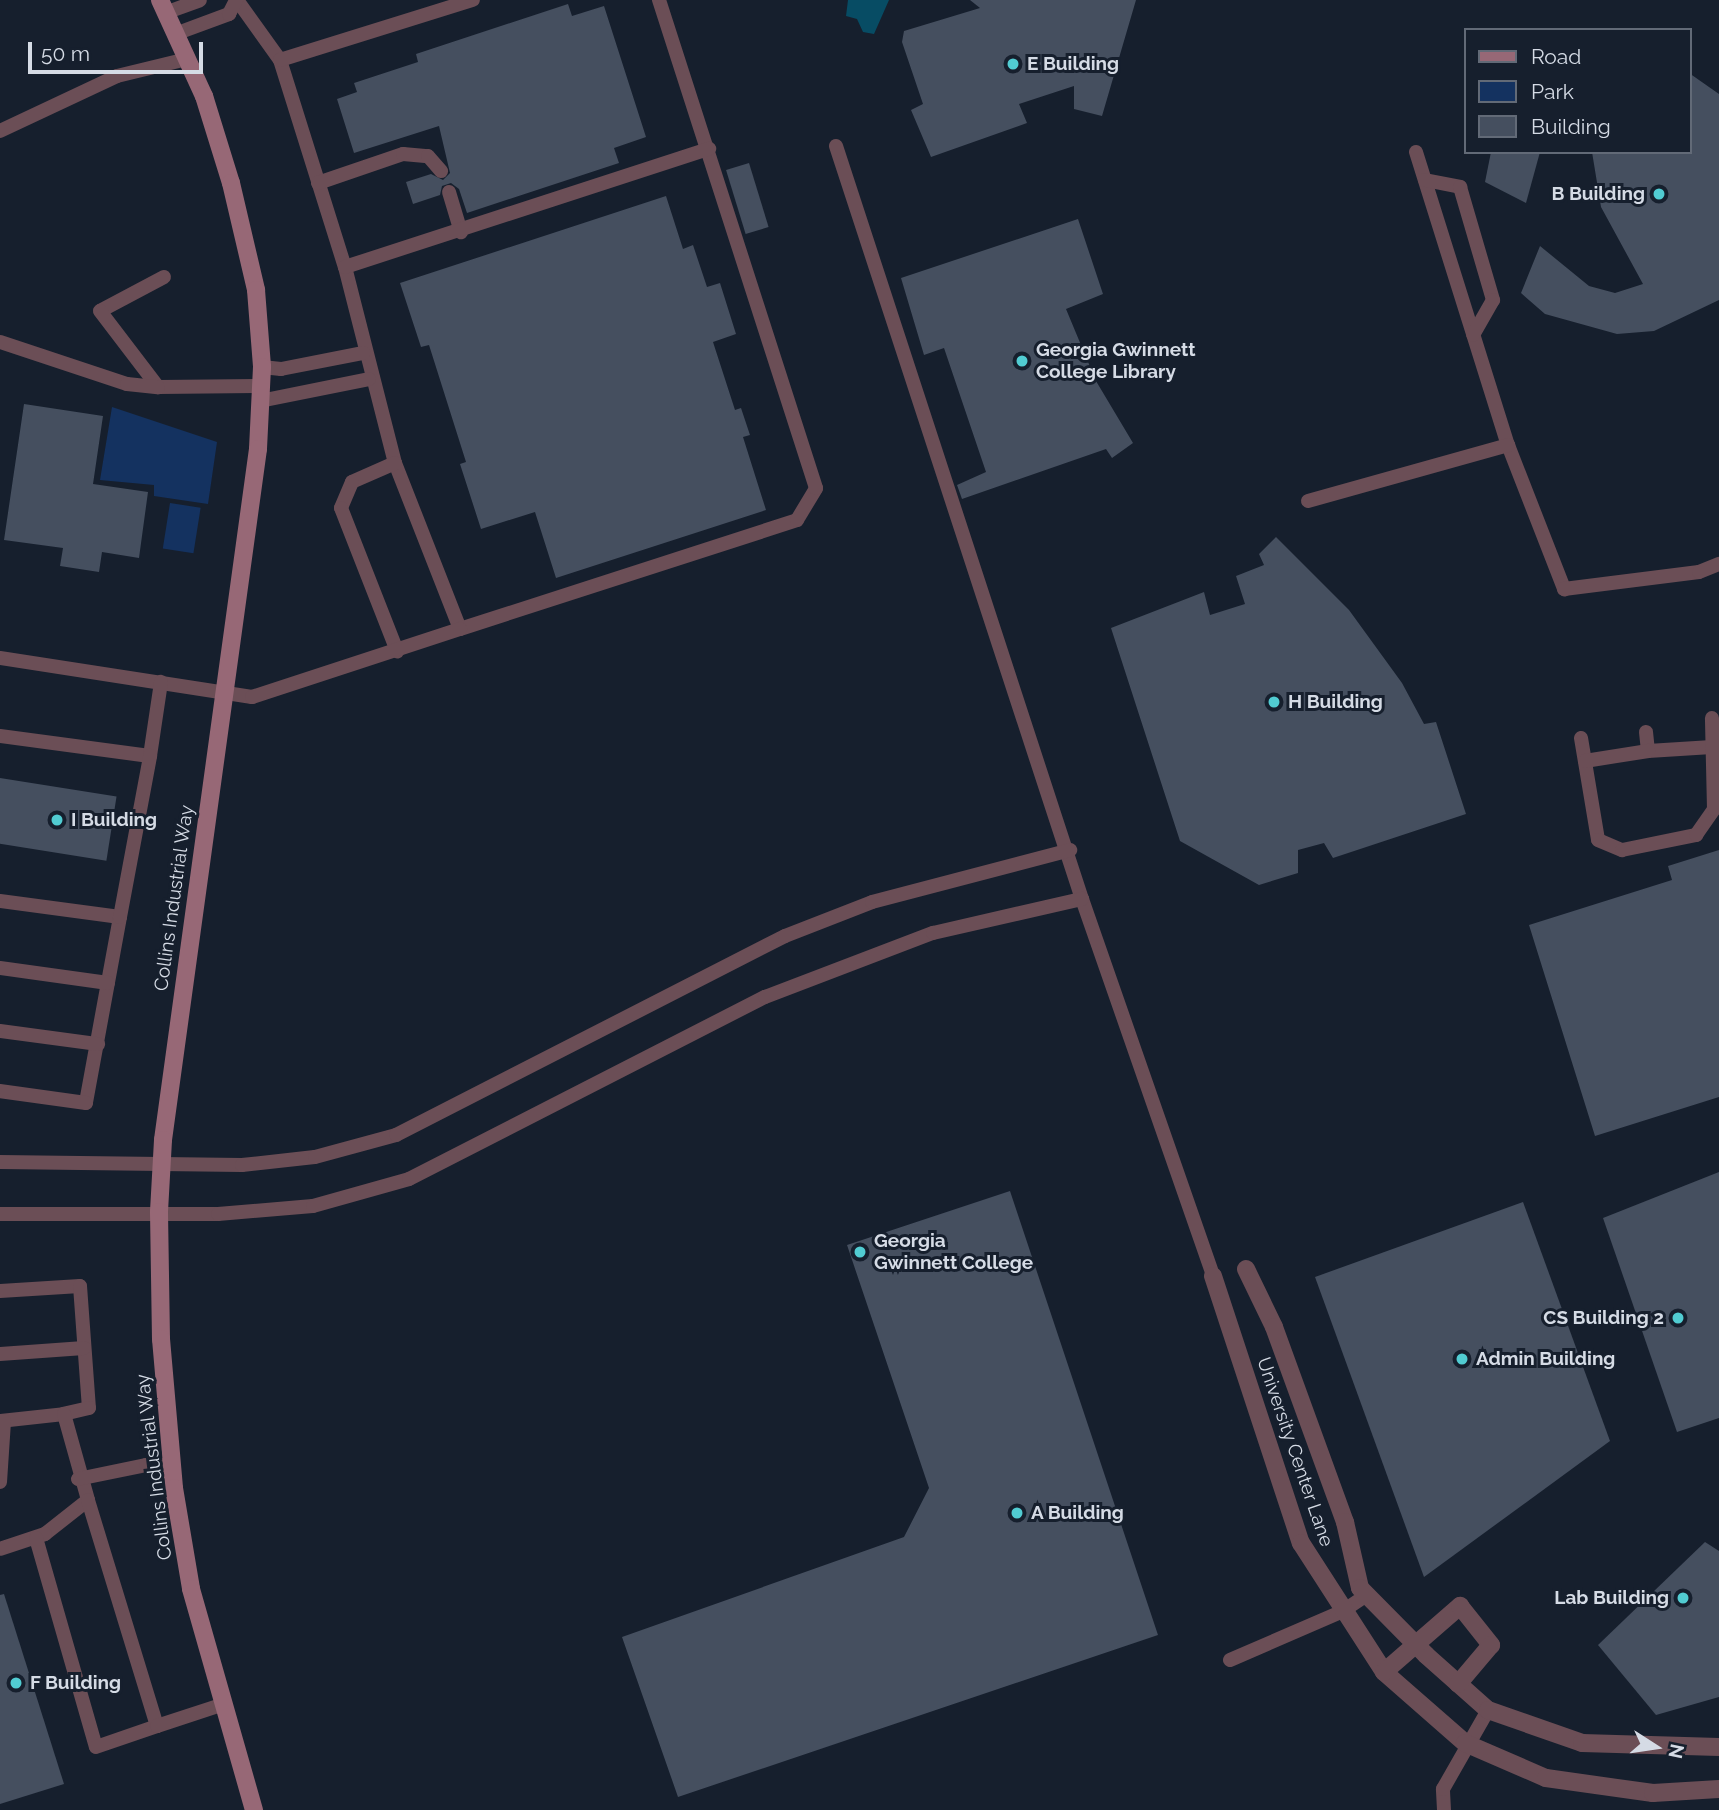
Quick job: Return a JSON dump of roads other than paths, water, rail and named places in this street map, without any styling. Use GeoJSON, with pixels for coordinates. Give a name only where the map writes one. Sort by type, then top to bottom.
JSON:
{"type":"FeatureCollection","features":[{"type":"Feature","properties":{"kind":"street","name":"Collins Industrial Way"},"geometry":{"type":"LineString","coordinates":[[163,6],[187,59],[231,183],[256,290],[261,385],[258,449],[160,1165],[159,1212],[161,1339],[172,1465],[191,1589],[221,1704],[254,1810]]}},
{"type":"Feature","properties":{"kind":"street","name":"University Center Lane"},"geometry":{"type":"LineString","coordinates":[[1246,1269],[1288,1363],[1345,1522],[1360,1588],[1415,1645],[1488,1710],[1581,1742],[1719,1746]]}},
{"type":"Feature","properties":{"kind":"street","name":"University Center Lane"},"geometry":{"type":"LineString","coordinates":[[1213,1276],[1301,1543],[1384,1672],[1465,1743],[1546,1778],[1653,1793],[1719,1789]]}},
{"type":"Feature","properties":{"kind":"street"},"geometry":{"type":"LineString","coordinates":[[1384,1672],[1460,1606],[1491,1645],[1458,1684]]}},
{"type":"Feature","properties":{"kind":"lane"},"geometry":{"type":"LineString","coordinates":[[163,6],[200,0]]}},
{"type":"Feature","properties":{"kind":"lane"},"geometry":{"type":"LineString","coordinates":[[175,34],[229,13],[237,0],[280,60],[345,267],[369,379],[395,463],[460,629]]}},
{"type":"Feature","properties":{"kind":"lane"},"geometry":{"type":"LineString","coordinates":[[280,60],[472,0]]}},
{"type":"Feature","properties":{"kind":"lane"},"geometry":{"type":"LineString","coordinates":[[0,659],[252,697],[797,520],[810,506],[816,488],[659,0]]}},
{"type":"Feature","properties":{"kind":"lane"},"geometry":{"type":"LineString","coordinates":[[0,131],[117,76],[187,59]]}},
{"type":"Feature","properties":{"kind":"lane"},"geometry":{"type":"LineString","coordinates":[[836,146],[1070,850],[1082,899],[1213,1276]]}},
{"type":"Feature","properties":{"kind":"lane"},"geometry":{"type":"LineString","coordinates":[[345,267],[461,232],[709,149]]}},
{"type":"Feature","properties":{"kind":"lane"},"geometry":{"type":"LineString","coordinates":[[1416,152],[1508,445],[1564,589],[1699,572],[1719,564]]}},
{"type":"Feature","properties":{"kind":"lane"},"geometry":{"type":"LineString","coordinates":[[318,183],[403,154],[428,156],[441,171]]}},
{"type":"Feature","properties":{"kind":"lane"},"geometry":{"type":"LineString","coordinates":[[1425,180],[1460,187],[1493,300],[1473,335]]}},
{"type":"Feature","properties":{"kind":"lane"},"geometry":{"type":"LineString","coordinates":[[449,192],[461,232]]}},
{"type":"Feature","properties":{"kind":"lane"},"geometry":{"type":"LineString","coordinates":[[158,387],[100,312],[164,277]]}},
{"type":"Feature","properties":{"kind":"lane"},"geometry":{"type":"LineString","coordinates":[[0,342],[127,384],[158,387],[261,385],[369,379]]}},
{"type":"Feature","properties":{"kind":"lane"},"geometry":{"type":"LineString","coordinates":[[261,385],[281,369],[363,353]]}},
{"type":"Feature","properties":{"kind":"lane"},"geometry":{"type":"LineString","coordinates":[[1308,501],[1508,445]]}},
{"type":"Feature","properties":{"kind":"lane"},"geometry":{"type":"LineString","coordinates":[[395,463],[352,482],[341,508],[397,651]]}},
{"type":"Feature","properties":{"kind":"lane"},"geometry":{"type":"LineString","coordinates":[[0,1091],[86,1103],[150,756],[161,682]]}},
{"type":"Feature","properties":{"kind":"lane"},"geometry":{"type":"LineString","coordinates":[[1580,738],[1598,840],[1622,850],[1696,835],[1714,808],[1712,718]]}},
{"type":"Feature","properties":{"kind":"lane"},"geometry":{"type":"LineString","coordinates":[[1646,732],[1648,751]]}},
{"type":"Feature","properties":{"kind":"lane"},"geometry":{"type":"LineString","coordinates":[[0,736],[150,756]]}},
{"type":"Feature","properties":{"kind":"lane"},"geometry":{"type":"LineString","coordinates":[[1585,761],[1648,751],[1712,747]]}},
{"type":"Feature","properties":{"kind":"lane"},"geometry":{"type":"LineString","coordinates":[[0,1162],[160,1165],[316,1157],[396,1135],[709,978],[785,936],[872,902],[1070,850]]}},
{"type":"Feature","properties":{"kind":"lane"},"geometry":{"type":"LineString","coordinates":[[0,1214],[218,1214],[313,1206],[409,1179],[765,997],[933,933],[1082,899]]}},
{"type":"Feature","properties":{"kind":"lane"},"geometry":{"type":"LineString","coordinates":[[0,901],[120,917]]}},
{"type":"Feature","properties":{"kind":"lane"},"geometry":{"type":"LineString","coordinates":[[0,968],[108,983]]}},
{"type":"Feature","properties":{"kind":"lane"},"geometry":{"type":"LineString","coordinates":[[0,1031],[98,1044]]}},
{"type":"Feature","properties":{"kind":"lane"},"geometry":{"type":"LineString","coordinates":[[0,1291],[80,1286],[89,1408],[64,1414],[2,1421],[0,1482]]}},
{"type":"Feature","properties":{"kind":"lane"},"geometry":{"type":"LineString","coordinates":[[0,1354],[84,1348]]}},
{"type":"Feature","properties":{"kind":"lane"},"geometry":{"type":"LineString","coordinates":[[64,1414],[78,1479],[88,1500],[157,1726]]}},
{"type":"Feature","properties":{"kind":"lane"},"geometry":{"type":"LineString","coordinates":[[78,1479],[146,1465],[172,1465]]}},
{"type":"Feature","properties":{"kind":"lane"},"geometry":{"type":"LineString","coordinates":[[0,1549],[36,1538],[88,1500]]}},
{"type":"Feature","properties":{"kind":"lane"},"geometry":{"type":"LineString","coordinates":[[36,1538],[96,1747],[221,1704]]}},
{"type":"Feature","properties":{"kind":"lane"},"geometry":{"type":"LineString","coordinates":[[1230,1660],[1343,1611],[1367,1595]]}},
{"type":"Feature","properties":{"kind":"lane"},"geometry":{"type":"LineString","coordinates":[[1444,1810],[1443,1790],[1465,1743],[1488,1710]]}},
{"type":"Feature","properties":{"kind":"place","name":"E Building"},"geometry":{"type":"Point","coordinates":[1013,64]}},
{"type":"Feature","properties":{"kind":"place","name":"B Building"},"geometry":{"type":"Point","coordinates":[1659,194]}},
{"type":"Feature","properties":{"kind":"place","name":"Georgia Gwinnett College Library"},"geometry":{"type":"Point","coordinates":[1022,361]}},
{"type":"Feature","properties":{"kind":"place","name":"H Building"},"geometry":{"type":"Point","coordinates":[1274,702]}},
{"type":"Feature","properties":{"kind":"place","name":"I Building"},"geometry":{"type":"Point","coordinates":[57,820]}},
{"type":"Feature","properties":{"kind":"place","name":"Georgia Gwinnett College"},"geometry":{"type":"Point","coordinates":[860,1252]}},
{"type":"Feature","properties":{"kind":"place","name":"CS Building 2"},"geometry":{"type":"Point","coordinates":[1678,1318]}},
{"type":"Feature","properties":{"kind":"place","name":"Admin Building"},"geometry":{"type":"Point","coordinates":[1462,1359]}},
{"type":"Feature","properties":{"kind":"place","name":"A Building"},"geometry":{"type":"Point","coordinates":[1017,1513]}},
{"type":"Feature","properties":{"kind":"place","name":"Lab Building"},"geometry":{"type":"Point","coordinates":[1683,1598]}},
{"type":"Feature","properties":{"kind":"place","name":"F Building"},"geometry":{"type":"Point","coordinates":[16,1683]}}]}
